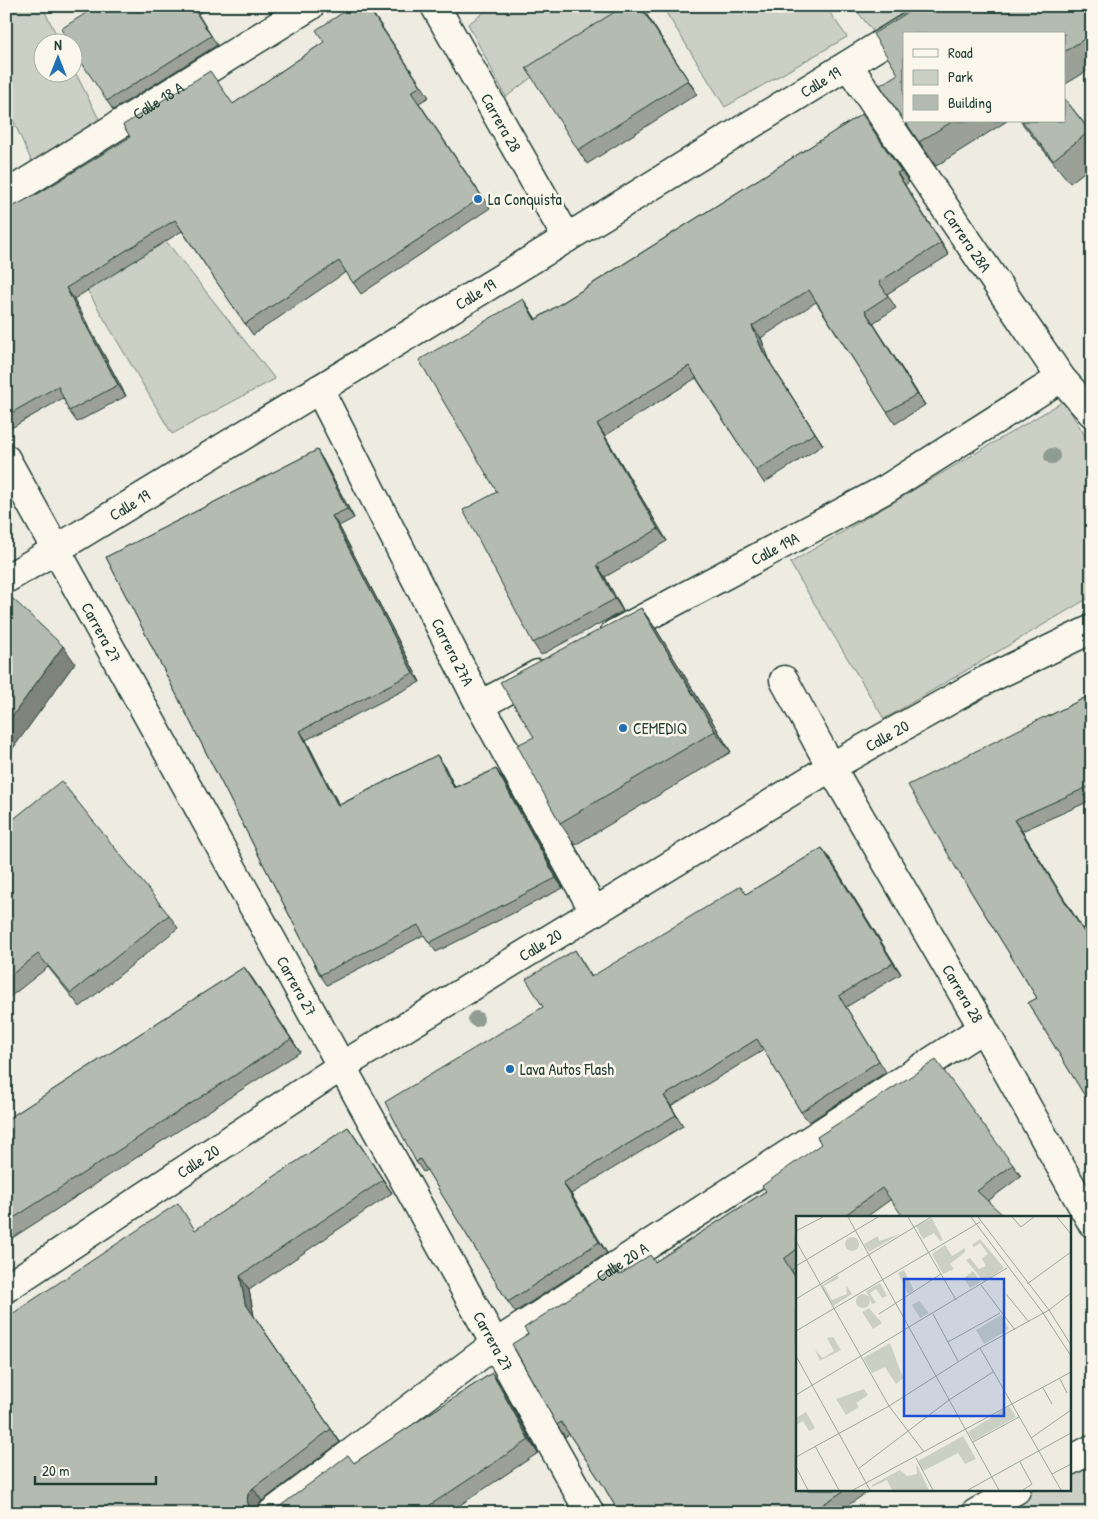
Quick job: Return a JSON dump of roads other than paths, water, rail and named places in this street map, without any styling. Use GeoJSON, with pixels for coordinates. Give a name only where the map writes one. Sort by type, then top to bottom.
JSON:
{"type":"FeatureCollection","features":[{"type":"Feature","properties":{"kind":"street","name":"Calle 18 A"},"geometry":{"type":"LineString","coordinates":[[6,195],[310,6]]}},
{"type":"Feature","properties":{"kind":"street","name":"Carrera 28"},"geometry":{"type":"LineString","coordinates":[[435,6],[567,238]]}},
{"type":"Feature","properties":{"kind":"street","name":"Calle 19"},"geometry":{"type":"LineString","coordinates":[[6,578],[57,549],[567,238],[943,6]]}},
{"type":"Feature","properties":{"kind":"street","name":"Carrera 28A"},"geometry":{"type":"LineString","coordinates":[[848,65],[1061,378],[1092,413]]}},
{"type":"Feature","properties":{"kind":"street","name":"Calle 19A"},"geometry":{"type":"LineString","coordinates":[[595,644],[886,489],[1061,378]]}},
{"type":"Feature","properties":{"kind":"street","name":"Carrera 27A"},"geometry":{"type":"LineString","coordinates":[[319,389],[480,705],[594,911]]}},
{"type":"Feature","properties":{"kind":"street","name":"Carrera 27"},"geometry":{"type":"LineString","coordinates":[[6,459],[590,1513]]}},
{"type":"Feature","properties":{"kind":"street","name":"Calle 20"},"geometry":{"type":"LineString","coordinates":[[6,1288],[342,1066],[831,767],[982,682],[1092,629]]}},
{"type":"Feature","properties":{"kind":"street"},"geometry":{"type":"LineString","coordinates":[[480,705],[560,662]]}},
{"type":"Feature","properties":{"kind":"street","name":"Carrera 28"},"geometry":{"type":"LineString","coordinates":[[784,680],[831,767],[983,1028],[1092,1222]]}},
{"type":"Feature","properties":{"kind":"street","name":"Calle 20 A"},"geometry":{"type":"LineString","coordinates":[[272,1513],[495,1344],[983,1028]]}},
{"type":"Feature","properties":{"kind":"street"},"geometry":{"type":"LineString","coordinates":[[1070,1460],[1092,1449]]}},
{"type":"Feature","properties":{"kind":"street"},"geometry":{"type":"LineString","coordinates":[[976,1513],[1013,1492]]}},
{"type":"Feature","properties":{"kind":"place","name":"La Conquista"},"geometry":{"type":"Point","coordinates":[478,199]}},
{"type":"Feature","properties":{"kind":"place","name":"CEMEDIQ"},"geometry":{"type":"Point","coordinates":[623,728]}},
{"type":"Feature","properties":{"kind":"place","name":"Lava Autos Flash"},"geometry":{"type":"Point","coordinates":[510,1069]}}]}
